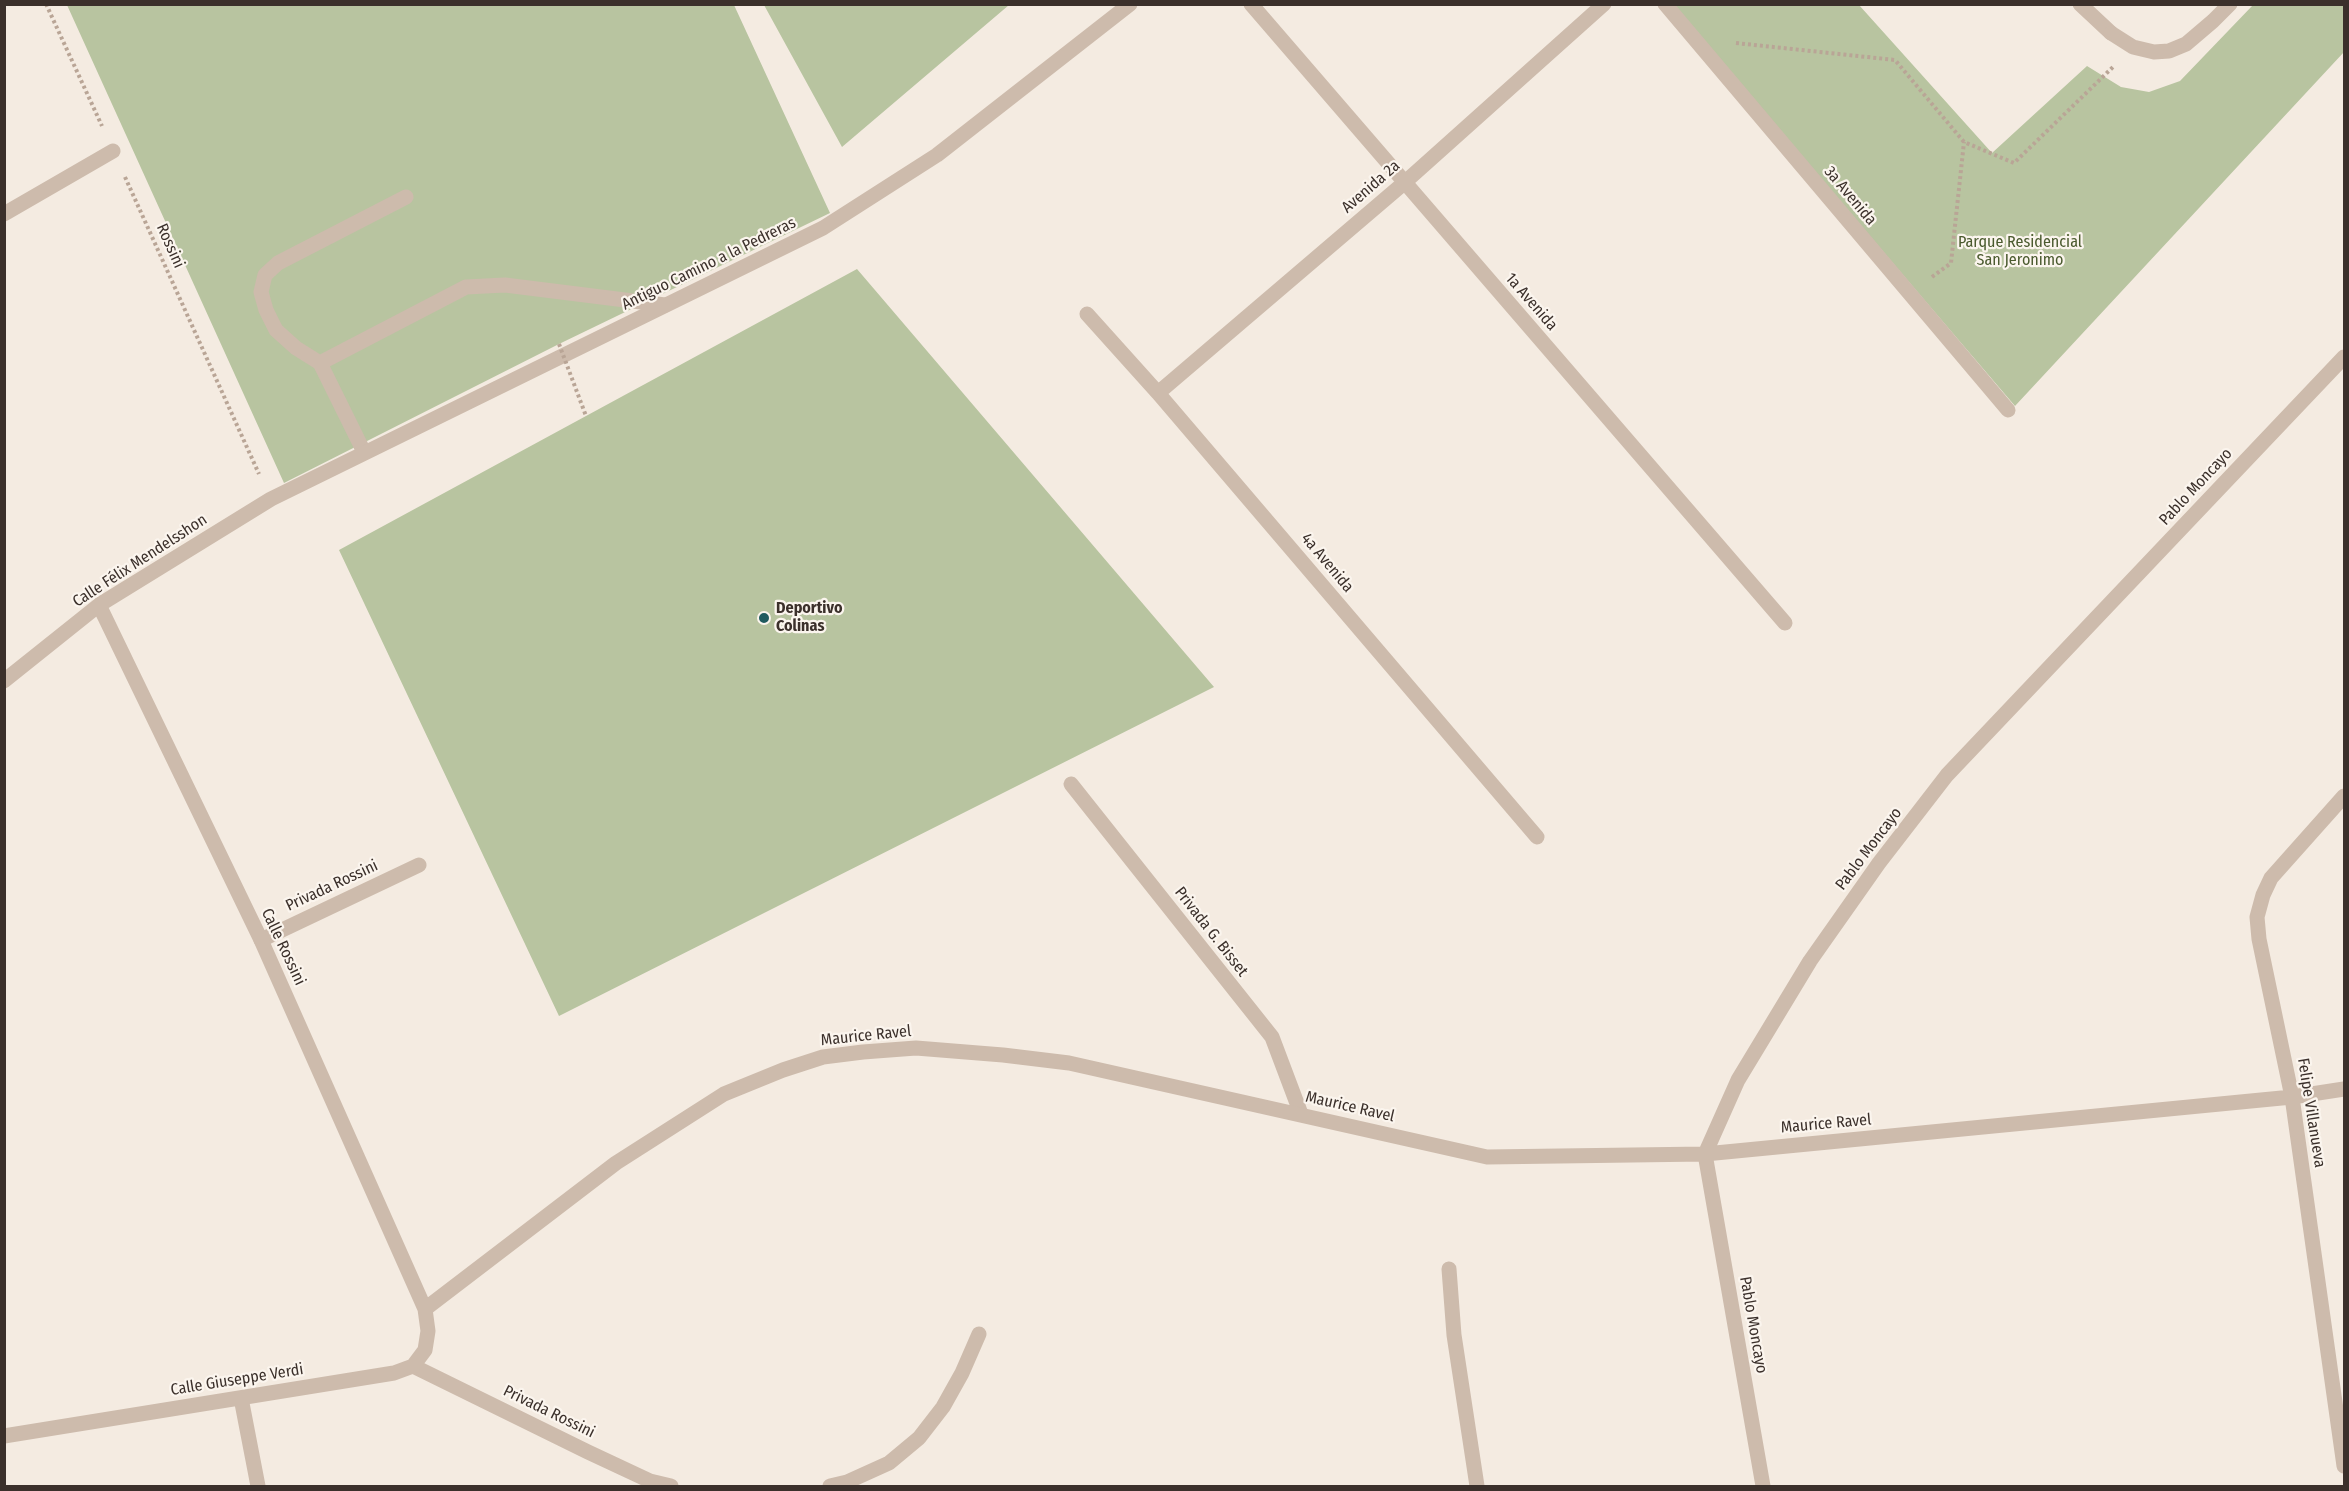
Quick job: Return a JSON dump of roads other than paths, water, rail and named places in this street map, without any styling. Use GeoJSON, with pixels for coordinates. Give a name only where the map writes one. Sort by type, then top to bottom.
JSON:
{"type":"FeatureCollection","features":[{"type":"Feature","properties":{"kind":"street","name":"Antiguo Camino a la Pedreras"},"geometry":{"type":"LineString","coordinates":[[271,499],[823,228],[937,154],[1130,4]]}},
{"type":"Feature","properties":{"kind":"street","name":"1a Avenida"},"geometry":{"type":"LineString","coordinates":[[1251,4],[1785,623]]}},
{"type":"Feature","properties":{"kind":"street","name":"Avenida 2a"},"geometry":{"type":"LineString","coordinates":[[1158,393],[1404,183],[1604,4]]}},
{"type":"Feature","properties":{"kind":"street","name":"3a Avenida"},"geometry":{"type":"LineString","coordinates":[[1665,4],[2008,410]]}},
{"type":"Feature","properties":{"kind":"street"},"geometry":{"type":"LineString","coordinates":[[2080,4],[2110,33],[2133,47],[2154,52],[2169,51],[2186,44],[2230,4]]}},
{"type":"Feature","properties":{"kind":"street"},"geometry":{"type":"LineString","coordinates":[[4,214],[113,151]]}},
{"type":"Feature","properties":{"kind":"street"},"geometry":{"type":"LineString","coordinates":[[364,452],[320,363],[296,348],[276,330],[266,310],[261,292],[265,275],[278,263],[406,197]]}},
{"type":"Feature","properties":{"kind":"street"},"geometry":{"type":"LineString","coordinates":[[320,363],[466,287],[505,285],[665,305]]}},
{"type":"Feature","properties":{"kind":"street","name":"4a Avenida"},"geometry":{"type":"LineString","coordinates":[[1087,314],[1158,393],[1537,837]]}},
{"type":"Feature","properties":{"kind":"street","name":"Pablo Moncayo"},"geometry":{"type":"LineString","coordinates":[[1763,1486],[1705,1154],[1738,1080],[1810,961],[1879,863],[1947,775],[2344,357]]}},
{"type":"Feature","properties":{"kind":"street","name":"Calle Félix Mendelsshon"},"geometry":{"type":"LineString","coordinates":[[4,681],[99,605],[271,499]]}},
{"type":"Feature","properties":{"kind":"street","name":"Calle Rossini"},"geometry":{"type":"LineString","coordinates":[[99,605],[261,940],[425,1309]]}},
{"type":"Feature","properties":{"kind":"street","name":"Privada G. Bisset"},"geometry":{"type":"LineString","coordinates":[[1071,784],[1272,1037],[1301,1114]]}},
{"type":"Feature","properties":{"kind":"street","name":"Felipe Villanueva"},"geometry":{"type":"LineString","coordinates":[[2344,796],[2271,878],[2256,917],[2292,1097],[2344,1466]]}},
{"type":"Feature","properties":{"kind":"street","name":"Privada Rossini"},"geometry":{"type":"LineString","coordinates":[[261,940],[419,865]]}},
{"type":"Feature","properties":{"kind":"street","name":"Maurice Ravel"},"geometry":{"type":"LineString","coordinates":[[425,1309],[616,1163],[724,1094],[783,1070],[823,1057],[916,1048],[1069,1063],[1487,1157],[1705,1154],[2292,1097],[2344,1089]]}},
{"type":"Feature","properties":{"kind":"street"},"geometry":{"type":"LineString","coordinates":[[1449,1269],[1460,1381],[1477,1486]]}},
{"type":"Feature","properties":{"kind":"street"},"geometry":{"type":"LineString","coordinates":[[412,1365],[425,1350],[428,1331],[425,1309]]}},
{"type":"Feature","properties":{"kind":"street"},"geometry":{"type":"LineString","coordinates":[[830,1486],[847,1482],[889,1463],[919,1438],[943,1407],[962,1373],[979,1334]]}},
{"type":"Feature","properties":{"kind":"street","name":"Privada Rossini"},"geometry":{"type":"LineString","coordinates":[[412,1365],[650,1481],[671,1486]]}},
{"type":"Feature","properties":{"kind":"street","name":"Calle Giuseppe Verdi"},"geometry":{"type":"LineString","coordinates":[[4,1436],[394,1373],[412,1365]]}},
{"type":"Feature","properties":{"kind":"street"},"geometry":{"type":"LineString","coordinates":[[241,1398],[258,1486]]}},
{"type":"Feature","properties":{"kind":"place","name":"Deportivo Colinas"},"geometry":{"type":"Point","coordinates":[764,618]}},
{"type":"Feature","properties":{"kind":"park label","name":"Parque Residencial San Jeronimo"},"geometry":{"type":"Point","coordinates":[2020,252]}}]}
